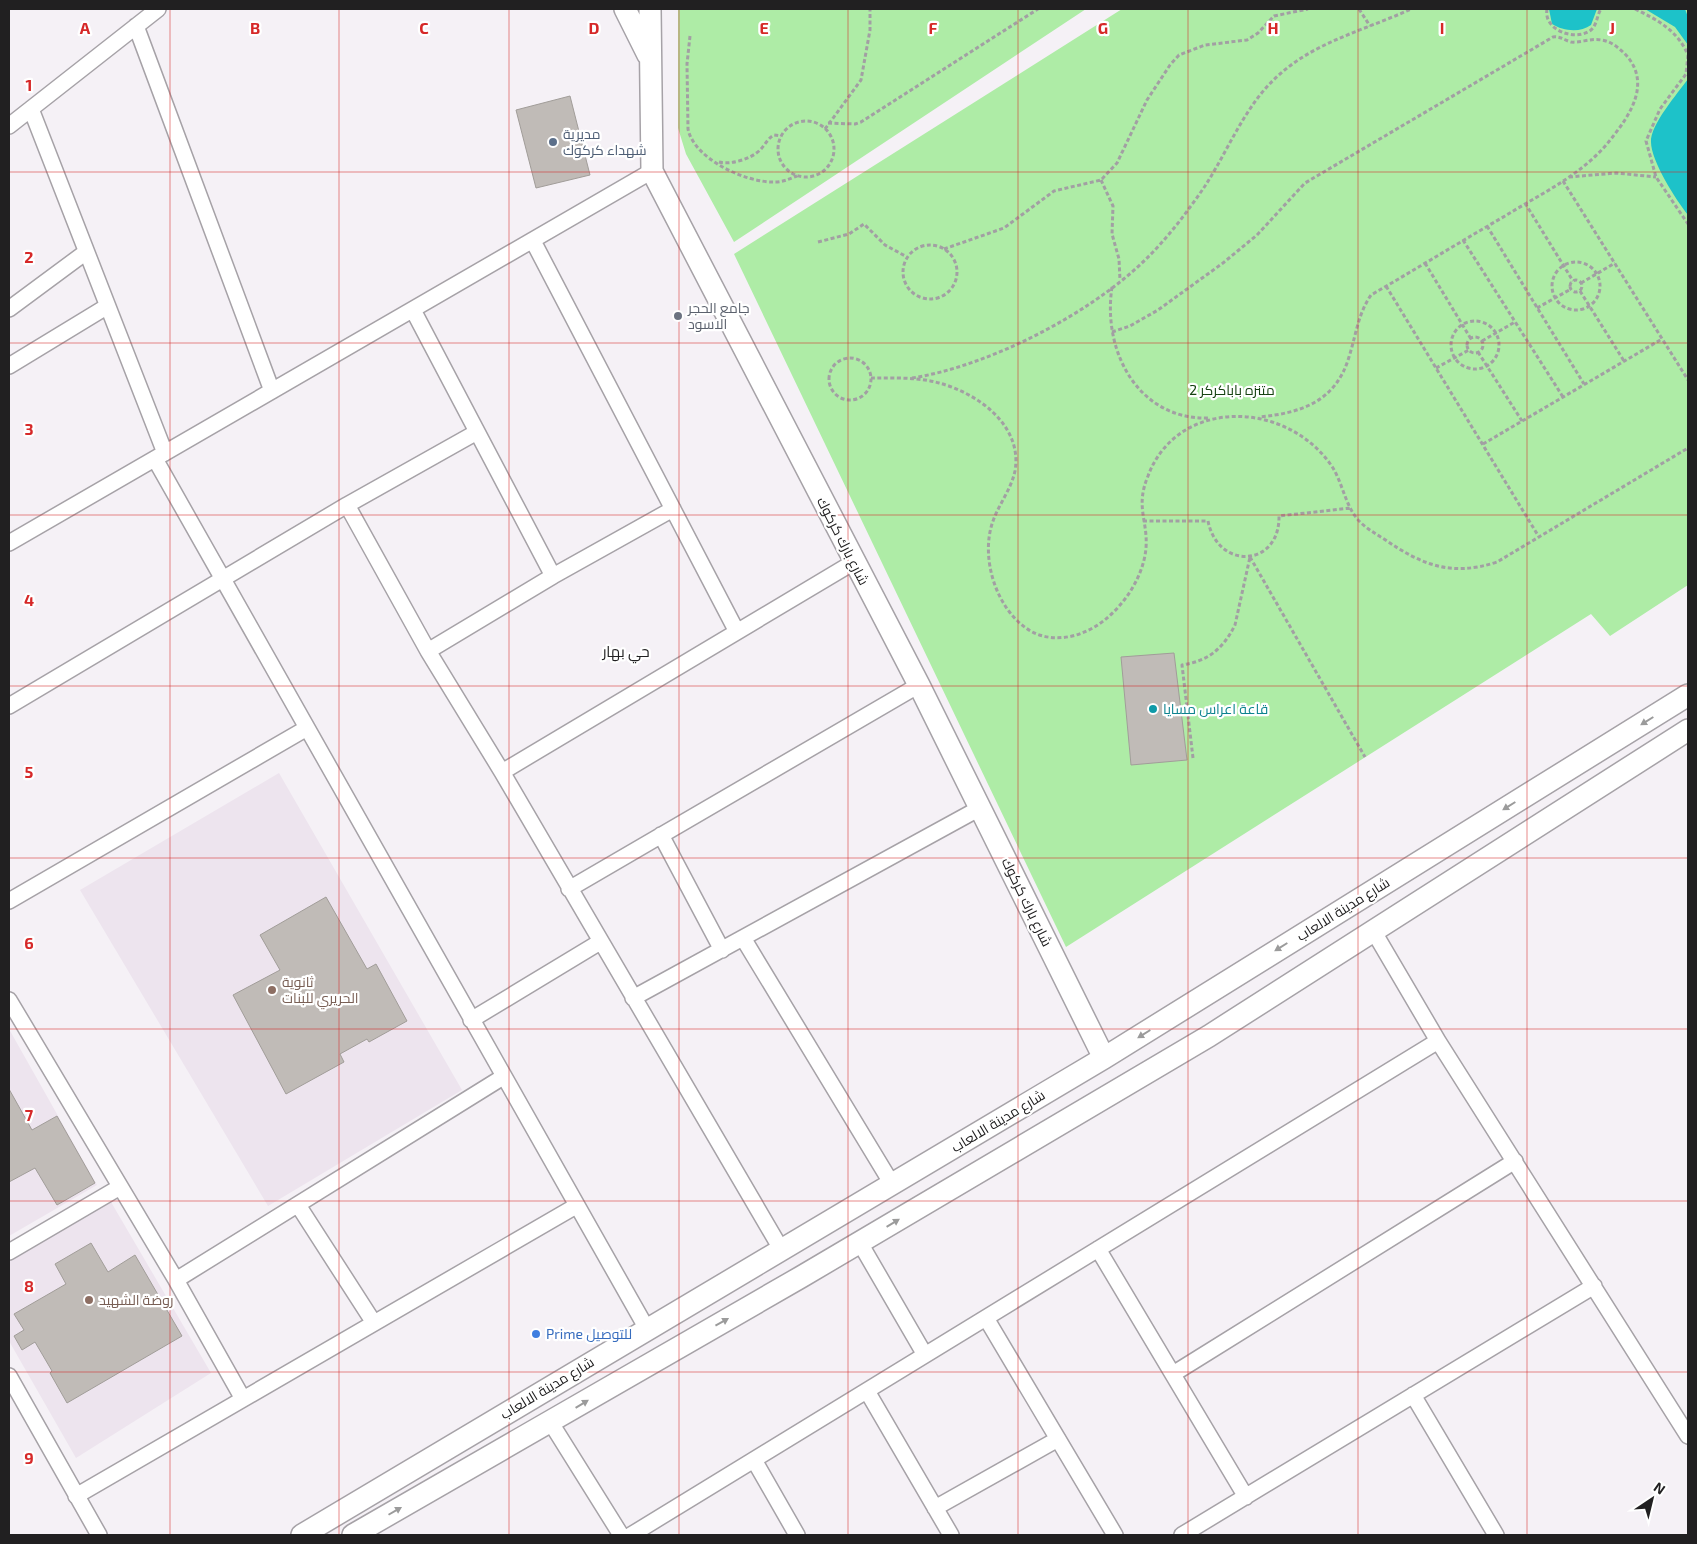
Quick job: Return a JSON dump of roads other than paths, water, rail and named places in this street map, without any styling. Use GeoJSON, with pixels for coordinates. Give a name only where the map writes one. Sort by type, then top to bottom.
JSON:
{"type":"FeatureCollection","features":[{"type":"Feature","properties":{"kind":"main road"},"geometry":{"type":"LineString","coordinates":[[625,9],[651,62]]}},
{"type":"Feature","properties":{"kind":"main road","name":"شارع بارك كركوك"},"geometry":{"type":"LineString","coordinates":[[650,9],[652,170],[919,685],[1104,1058]]}},
{"type":"Feature","properties":{"kind":"main road","name":"شارع مدينة الالعاب"},"geometry":{"type":"LineString","coordinates":[[312,1533],[647,1329],[1104,1058],[1688,695]]}},
{"type":"Feature","properties":{"kind":"main road"},"geometry":{"type":"LineString","coordinates":[[353,1535],[551,1423],[860,1243],[1209,1036],[1688,730]]}},
{"type":"Feature","properties":{"kind":"main road"},"geometry":{"type":"LineString","coordinates":[[1479,824],[1498,852]]}},
{"type":"Feature","properties":{"kind":"main road"},"geometry":{"type":"LineString","coordinates":[[988,1128],[1006,1157]]}},
{"type":"Feature","properties":{"kind":"street"},"geometry":{"type":"LineString","coordinates":[[9,126],[158,9]]}},
{"type":"Feature","properties":{"kind":"street"},"geometry":{"type":"LineString","coordinates":[[136,26],[272,391]]}},
{"type":"Feature","properties":{"kind":"street"},"geometry":{"type":"LineString","coordinates":[[31,109],[86,252],[160,456],[222,580],[647,1329]]}},
{"type":"Feature","properties":{"kind":"street"},"geometry":{"type":"LineString","coordinates":[[9,543],[533,241],[652,170]]}},
{"type":"Feature","properties":{"kind":"street"},"geometry":{"type":"LineString","coordinates":[[533,241],[736,630]]}},
{"type":"Feature","properties":{"kind":"street"},"geometry":{"type":"LineString","coordinates":[[9,309],[86,252]]}},
{"type":"Feature","properties":{"kind":"street"},"geometry":{"type":"LineString","coordinates":[[9,366],[106,307]]}},
{"type":"Feature","properties":{"kind":"street"},"geometry":{"type":"LineString","coordinates":[[413,310],[553,576]]}},
{"type":"Feature","properties":{"kind":"street"},"geometry":{"type":"LineString","coordinates":[[9,706],[347,505],[477,432]]}},
{"type":"Feature","properties":{"kind":"street"},"geometry":{"type":"LineString","coordinates":[[347,505],[428,651],[502,772],[781,1249]]}},
{"type":"Feature","properties":{"kind":"street"},"geometry":{"type":"LineString","coordinates":[[428,651],[553,576],[673,509]]}},
{"type":"Feature","properties":{"kind":"street"},"geometry":{"type":"LineString","coordinates":[[502,772],[736,630],[854,562]]}},
{"type":"Feature","properties":{"kind":"street"},"geometry":{"type":"LineString","coordinates":[[569,889],[919,685]]}},
{"type":"Feature","properties":{"kind":"street"},"geometry":{"type":"LineString","coordinates":[[9,901],[306,728]]}},
{"type":"Feature","properties":{"kind":"street"},"geometry":{"type":"LineString","coordinates":[[633,998],[980,808]]}},
{"type":"Feature","properties":{"kind":"street"},"geometry":{"type":"LineString","coordinates":[[661,835],[722,950]]}},
{"type":"Feature","properties":{"kind":"street"},"geometry":{"type":"LineString","coordinates":[[1374,932],[1438,1040],[1688,1436]]}},
{"type":"Feature","properties":{"kind":"street"},"geometry":{"type":"LineString","coordinates":[[743,938],[892,1184]]}},
{"type":"Feature","properties":{"kind":"street"},"geometry":{"type":"LineString","coordinates":[[471,1020],[600,942]]}},
{"type":"Feature","properties":{"kind":"street"},"geometry":{"type":"LineString","coordinates":[[9,1000],[176,1280],[243,1399]]}},
{"type":"Feature","properties":{"kind":"street"},"geometry":{"type":"LineString","coordinates":[[631,1535],[1438,1040]]}},
{"type":"Feature","properties":{"kind":"street"},"geometry":{"type":"LineString","coordinates":[[176,1280],[503,1077]]}},
{"type":"Feature","properties":{"kind":"street"},"geometry":{"type":"LineString","coordinates":[[1173,1374],[1515,1161]]}},
{"type":"Feature","properties":{"kind":"street"},"geometry":{"type":"LineString","coordinates":[[9,1252],[120,1187]]}},
{"type":"Feature","properties":{"kind":"street"},"geometry":{"type":"LineString","coordinates":[[298,1205],[374,1323]]}},
{"type":"Feature","properties":{"kind":"street"},"geometry":{"type":"LineString","coordinates":[[76,1496],[576,1206]]}},
{"type":"Feature","properties":{"kind":"street"},"geometry":{"type":"LineString","coordinates":[[860,1243],[925,1355]]}},
{"type":"Feature","properties":{"kind":"street"},"geometry":{"type":"LineString","coordinates":[[1098,1249],[1246,1497]]}},
{"type":"Feature","properties":{"kind":"street"},"geometry":{"type":"LineString","coordinates":[[1182,1535],[1594,1286]]}},
{"type":"Feature","properties":{"kind":"street"},"geometry":{"type":"LineString","coordinates":[[986,1318],[1115,1535]]}},
{"type":"Feature","properties":{"kind":"street"},"geometry":{"type":"LineString","coordinates":[[9,1376],[99,1535]]}},
{"type":"Feature","properties":{"kind":"street"},"geometry":{"type":"LineString","coordinates":[[867,1391],[951,1535]]}},
{"type":"Feature","properties":{"kind":"street"},"geometry":{"type":"LineString","coordinates":[[1413,1395],[1496,1535]]}},
{"type":"Feature","properties":{"kind":"street"},"geometry":{"type":"LineString","coordinates":[[551,1423],[620,1535]]}},
{"type":"Feature","properties":{"kind":"street"},"geometry":{"type":"LineString","coordinates":[[935,1508],[1058,1440]]}},
{"type":"Feature","properties":{"kind":"street"},"geometry":{"type":"LineString","coordinates":[[754,1460],[797,1535]]}},
{"type":"Feature","properties":{"kind":"water"},"geometry":{"type":"Polygon","coordinates":[[[1549,9],[1597,9],[1591,25],[1587,28],[1572,30],[1552,24],[1549,9]]]}},
{"type":"Feature","properties":{"kind":"water"},"geometry":{"type":"Polygon","coordinates":[[[1645,9],[1685,9],[1688,17],[1688,45],[1675,27],[1645,9]]]}},
{"type":"Feature","properties":{"kind":"water"},"geometry":{"type":"Polygon","coordinates":[[[1688,79],[1688,215],[1677,200],[1660,169],[1652,150],[1651,142],[1655,127],[1660,118],[1688,79]]]}},
{"type":"Feature","properties":{"kind":"place","name":"مديرية شهداء كركوك"},"geometry":{"type":"Point","coordinates":[553,142]}},
{"type":"Feature","properties":{"kind":"place","name":"جامع الحجر الاسود"},"geometry":{"type":"Point","coordinates":[678,316]}},
{"type":"Feature","properties":{"kind":"place","name":"قاعة اعراس مسايا"},"geometry":{"type":"Point","coordinates":[1153,709]}},
{"type":"Feature","properties":{"kind":"place","name":"ثانوية الحريري للبنات"},"geometry":{"type":"Point","coordinates":[272,990]}},
{"type":"Feature","properties":{"kind":"place","name":"روضة الشهيد"},"geometry":{"type":"Point","coordinates":[89,1300]}},
{"type":"Feature","properties":{"kind":"place","name":"Prime للتوصيل"},"geometry":{"type":"Point","coordinates":[536,1334]}},
{"type":"Feature","properties":{"kind":"district","name":"حي بهار"},"geometry":{"type":"Point","coordinates":[626,652]}},
{"type":"Feature","properties":{"kind":"park label","name":"متنزه باباكركر 2"},"geometry":{"type":"Point","coordinates":[1232,390]}}]}
